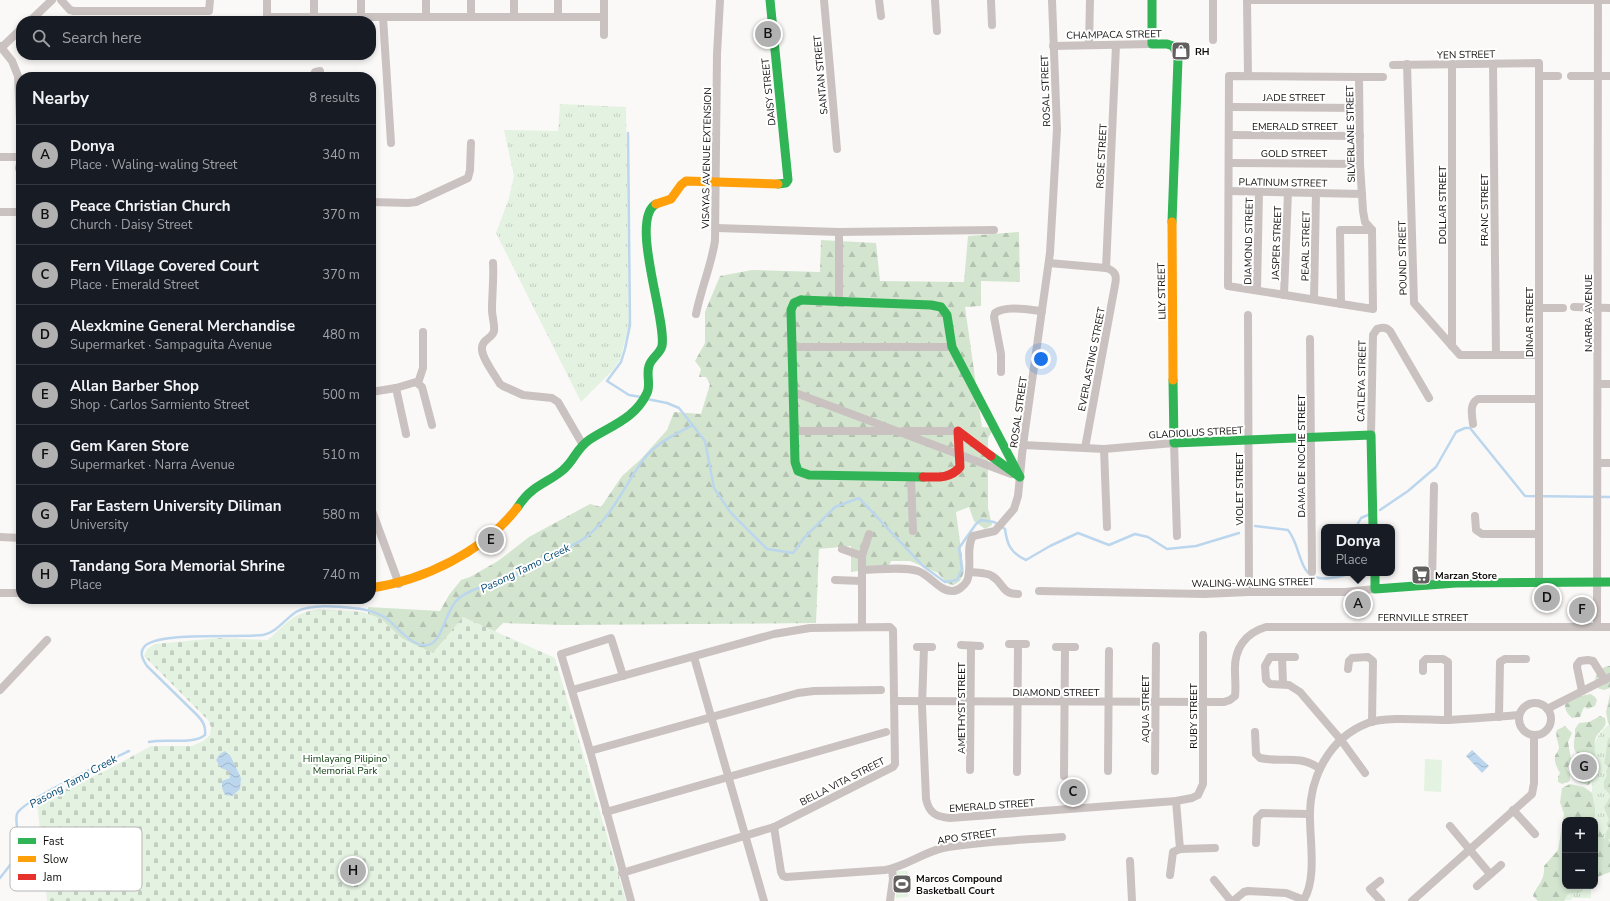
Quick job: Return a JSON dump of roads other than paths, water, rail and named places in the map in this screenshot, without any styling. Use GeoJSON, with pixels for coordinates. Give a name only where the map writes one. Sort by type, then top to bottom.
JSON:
{"type":"FeatureCollection","features":[{"type":"Feature","properties":{"kind":"street"},"geometry":{"type":"LineString","coordinates":[[35,16],[52,0]]}},
{"type":"Feature","properties":{"kind":"street"},"geometry":{"type":"LineString","coordinates":[[61,0],[70,10],[74,11],[209,10],[210,0]]}},
{"type":"Feature","properties":{"kind":"street"},"geometry":{"type":"LineString","coordinates":[[267,0],[267,16]]}},
{"type":"Feature","properties":{"kind":"street"},"geometry":{"type":"LineString","coordinates":[[314,0],[314,16]]}},
{"type":"Feature","properties":{"kind":"street"},"geometry":{"type":"LineString","coordinates":[[360,0],[360,16]]}},
{"type":"Feature","properties":{"kind":"street"},"geometry":{"type":"LineString","coordinates":[[426,0],[426,17]]}},
{"type":"Feature","properties":{"kind":"street"},"geometry":{"type":"LineString","coordinates":[[470,0],[470,17]]}},
{"type":"Feature","properties":{"kind":"street"},"geometry":{"type":"LineString","coordinates":[[514,0],[514,17]]}},
{"type":"Feature","properties":{"kind":"street"},"geometry":{"type":"LineString","coordinates":[[558,0],[558,17]]}},
{"type":"Feature","properties":{"kind":"street"},"geometry":{"type":"LineString","coordinates":[[604,0],[604,35]]}},
{"type":"Feature","properties":{"kind":"street","name":"VISAYAS AVENUE EXTENSION"},"geometry":{"type":"LineString","coordinates":[[696,314],[701,292],[711,265],[716,228],[715,181],[720,0]]}},
{"type":"Feature","properties":{"kind":"street","name":"DAISY STREET"},"geometry":{"type":"LineString","coordinates":[[715,181],[786,183],[788,172],[770,0]]}},
{"type":"Feature","properties":{"kind":"street","name":"SANTAN STREET"},"geometry":{"type":"LineString","coordinates":[[824,0],[837,149]]}},
{"type":"Feature","properties":{"kind":"street"},"geometry":{"type":"LineString","coordinates":[[879,0],[881,16]]}},
{"type":"Feature","properties":{"kind":"street"},"geometry":{"type":"LineString","coordinates":[[935,0],[937,31]]}},
{"type":"Feature","properties":{"kind":"street"},"geometry":{"type":"LineString","coordinates":[[991,0],[992,25]]}},
{"type":"Feature","properties":{"kind":"street","name":"ROSAL STREET"},"geometry":{"type":"LineString","coordinates":[[970,572],[970,540],[973,536],[995,531],[1014,509],[1018,496],[1023,444],[1049,263],[1057,129],[1052,0]]}},
{"type":"Feature","properties":{"kind":"street"},"geometry":{"type":"LineString","coordinates":[[1089,45],[1090,0]]}},
{"type":"Feature","properties":{"kind":"street"},"geometry":{"type":"LineString","coordinates":[[1152,0],[1152,44]]}},
{"type":"Feature","properties":{"kind":"street"},"geometry":{"type":"LineString","coordinates":[[1213,0],[1213,40]]}},
{"type":"Feature","properties":{"kind":"street"},"geometry":{"type":"LineString","coordinates":[[1248,76],[1248,0],[1610,0]]}},
{"type":"Feature","properties":{"kind":"street","name":"NARRA AVENUE"},"geometry":{"type":"LineString","coordinates":[[1597,627],[1598,0]]}},
{"type":"Feature","properties":{"kind":"street"},"geometry":{"type":"LineString","coordinates":[[376,17],[604,17]]}},
{"type":"Feature","properties":{"kind":"street"},"geometry":{"type":"LineString","coordinates":[[383,17],[391,143]]}},
{"type":"Feature","properties":{"kind":"street"},"geometry":{"type":"LineString","coordinates":[[16,34],[1,47],[16,68],[17,72]]}},
{"type":"Feature","properties":{"kind":"street","name":"CHAMPACA STREET"},"geometry":{"type":"LineString","coordinates":[[1053,46],[1166,44],[1175,47]]}},
{"type":"Feature","properties":{"kind":"street","name":"ROSE STREET"},"geometry":{"type":"LineString","coordinates":[[1106,268],[1116,45]]}},
{"type":"Feature","properties":{"kind":"street","name":"LILY STREET"},"geometry":{"type":"LineString","coordinates":[[1175,47],[1178,59],[1171,241],[1174,443],[1178,536]]}},
{"type":"Feature","properties":{"kind":"street","name":"YEN STREET"},"geometry":{"type":"LineString","coordinates":[[1393,65],[1540,63]]}},
{"type":"Feature","properties":{"kind":"street","name":"DINAR STREET"},"geometry":{"type":"LineString","coordinates":[[1539,582],[1540,63]]}},
{"type":"Feature","properties":{"kind":"street","name":"POUND STREET"},"geometry":{"type":"LineString","coordinates":[[1407,64],[1414,304],[1460,355],[1539,355]]}},
{"type":"Feature","properties":{"kind":"street","name":"DOLLAR STREET"},"geometry":{"type":"LineString","coordinates":[[1452,64],[1452,346]]}},
{"type":"Feature","properties":{"kind":"street","name":"FRANC STREET"},"geometry":{"type":"LineString","coordinates":[[1493,64],[1496,355]]}},
{"type":"Feature","properties":{"kind":"street"},"geometry":{"type":"LineString","coordinates":[[315,72],[320,72]]}},
{"type":"Feature","properties":{"kind":"street","name":"SILVERLANE STREET"},"geometry":{"type":"LineString","coordinates":[[1229,76],[1359,77],[1360,164],[1365,222],[1372,230],[1373,309],[1228,286],[1229,76]]}},
{"type":"Feature","properties":{"kind":"street"},"geometry":{"type":"LineString","coordinates":[[1539,76],[1558,76]]}},
{"type":"Feature","properties":{"kind":"street"},"geometry":{"type":"LineString","coordinates":[[1571,76],[1610,76]]}},
{"type":"Feature","properties":{"kind":"street"},"geometry":{"type":"LineString","coordinates":[[1359,77],[1383,77]]}},
{"type":"Feature","properties":{"kind":"street","name":"JADE STREET"},"geometry":{"type":"LineString","coordinates":[[1229,107],[1359,108]]}},
{"type":"Feature","properties":{"kind":"street","name":"EMERALD STREET"},"geometry":{"type":"LineString","coordinates":[[1229,135],[1360,136]]}},
{"type":"Feature","properties":{"kind":"street"},"geometry":{"type":"LineString","coordinates":[[376,202],[393,204],[416,202],[468,178],[470,170],[471,143]]}},
{"type":"Feature","properties":{"kind":"street"},"geometry":{"type":"LineString","coordinates":[[0,157],[16,157]]}},
{"type":"Feature","properties":{"kind":"street","name":"GOLD STREET"},"geometry":{"type":"LineString","coordinates":[[1229,163],[1360,164]]}},
{"type":"Feature","properties":{"kind":"street"},"geometry":{"type":"LineString","coordinates":[[376,587],[399,584],[444,566],[470,550],[511,516],[528,494],[563,471],[574,453],[583,445],[616,427],[629,417],[646,394],[649,386],[648,370],[650,364],[662,348],[662,339],[649,269],[647,243],[648,214],[654,205],[666,202],[672,198],[681,183],[686,181],[715,181]]}},
{"type":"Feature","properties":{"kind":"street","name":"PLATINUM STREET"},"geometry":{"type":"LineString","coordinates":[[1229,191],[1362,194]]}},
{"type":"Feature","properties":{"kind":"street","name":"DIAMOND STREET"},"geometry":{"type":"LineString","coordinates":[[1257,290],[1259,192]]}},
{"type":"Feature","properties":{"kind":"street","name":"JASPER STREET"},"geometry":{"type":"LineString","coordinates":[[1284,295],[1288,192]]}},
{"type":"Feature","properties":{"kind":"street","name":"PEARL STREET"},"geometry":{"type":"LineString","coordinates":[[1314,299],[1316,193]]}},
{"type":"Feature","properties":{"kind":"street"},"geometry":{"type":"LineString","coordinates":[[0,212],[16,212]]}},
{"type":"Feature","properties":{"kind":"street"},"geometry":{"type":"LineString","coordinates":[[716,228],[838,232],[994,230]]}},
{"type":"Feature","properties":{"kind":"street"},"geometry":{"type":"LineString","coordinates":[[1341,304],[1340,230],[1372,230]]}},
{"type":"Feature","properties":{"kind":"street"},"geometry":{"type":"LineString","coordinates":[[838,232],[839,302]]}},
{"type":"Feature","properties":{"kind":"street"},"geometry":{"type":"LineString","coordinates":[[493,263],[494,287],[492,311],[494,331],[484,341],[482,347],[483,354],[500,384],[503,386],[523,394],[552,398],[558,402],[583,445]]}},
{"type":"Feature","properties":{"kind":"street"},"geometry":{"type":"LineString","coordinates":[[1049,263],[1106,268]]}},
{"type":"Feature","properties":{"kind":"street","name":"EVERLASTING STREET"},"geometry":{"type":"LineString","coordinates":[[1085,448],[1116,279],[1116,274],[1114,271],[1106,268]]}},
{"type":"Feature","properties":{"kind":"street"},"geometry":{"type":"LineString","coordinates":[[958,430],[960,466],[957,472],[952,476],[911,477],[809,475],[798,471],[795,462],[791,310],[794,303],[801,300],[937,305],[941,307],[947,315],[952,347],[1020,477]]}},
{"type":"Feature","properties":{"kind":"street"},"geometry":{"type":"LineString","coordinates":[[1574,307],[1610,308]]}},
{"type":"Feature","properties":{"kind":"street"},"geometry":{"type":"LineString","coordinates":[[1539,308],[1563,308]]}},
{"type":"Feature","properties":{"kind":"street"},"geometry":{"type":"LineString","coordinates":[[1001,372],[1001,354],[995,313],[998,310],[1006,309],[1042,311]]}},
{"type":"Feature","properties":{"kind":"street","name":"VIOLET STREET"},"geometry":{"type":"LineString","coordinates":[[1248,315],[1249,592]]}},
{"type":"Feature","properties":{"kind":"street","name":"CATLEYA STREET"},"geometry":{"type":"LineString","coordinates":[[1373,524],[1371,435],[1373,336],[1377,329],[1382,327],[1390,331],[1429,398]]}},
{"type":"Feature","properties":{"kind":"street"},"geometry":{"type":"LineString","coordinates":[[418,383],[424,368],[423,332]]}},
{"type":"Feature","properties":{"kind":"street","name":"DAMA DE NOCHE STREET"},"geometry":{"type":"LineString","coordinates":[[1310,339],[1312,572]]}},
{"type":"Feature","properties":{"kind":"street"},"geometry":{"type":"LineString","coordinates":[[792,347],[952,347]]}},
{"type":"Feature","properties":{"kind":"street"},"geometry":{"type":"LineString","coordinates":[[376,391],[396,388],[413,382],[418,383],[422,387],[432,425]]}},
{"type":"Feature","properties":{"kind":"street"},"geometry":{"type":"LineString","coordinates":[[1598,384],[1610,384]]}},
{"type":"Feature","properties":{"kind":"street"},"geometry":{"type":"LineString","coordinates":[[396,388],[406,434]]}},
{"type":"Feature","properties":{"kind":"street"},"geometry":{"type":"LineString","coordinates":[[793,392],[1020,477]]}},
{"type":"Feature","properties":{"kind":"street"},"geometry":{"type":"LineString","coordinates":[[1473,424],[1472,409],[1475,401],[1478,399],[1539,399]]}},
{"type":"Feature","properties":{"kind":"street"},"geometry":{"type":"LineString","coordinates":[[794,431],[958,430],[1020,477]]}},
{"type":"Feature","properties":{"kind":"street","name":"GLADIOLUS STREET"},"geometry":{"type":"LineString","coordinates":[[1023,444],[1104,449],[1174,443],[1371,435]]}},
{"type":"Feature","properties":{"kind":"street"},"geometry":{"type":"LineString","coordinates":[[1104,449],[1107,527]]}},
{"type":"Feature","properties":{"kind":"street"},"geometry":{"type":"LineString","coordinates":[[1598,463],[1610,463]]}},
{"type":"Feature","properties":{"kind":"street"},"geometry":{"type":"LineString","coordinates":[[911,477],[913,530]]}},
{"type":"Feature","properties":{"kind":"street"},"geometry":{"type":"LineString","coordinates":[[1432,584],[1434,486]]}},
{"type":"Feature","properties":{"kind":"street"},"geometry":{"type":"LineString","coordinates":[[1475,516],[1476,530],[1482,534],[1539,534]]}},
{"type":"Feature","properties":{"kind":"street"},"geometry":{"type":"LineString","coordinates":[[376,522],[399,584]]}},
{"type":"Feature","properties":{"kind":"street"},"geometry":{"type":"LineString","coordinates":[[572,690],[694,657],[756,638],[793,630],[859,626],[862,556],[869,534]]}},
{"type":"Feature","properties":{"kind":"street"},"geometry":{"type":"LineString","coordinates":[[0,537],[16,538]]}},
{"type":"Feature","properties":{"kind":"street"},"geometry":{"type":"LineString","coordinates":[[842,549],[862,556]]}},
{"type":"Feature","properties":{"kind":"street"},"geometry":{"type":"LineString","coordinates":[[862,570],[905,569],[916,571],[924,574],[941,587],[953,591],[960,589],[966,583],[970,572],[987,574],[994,577],[1004,590],[1013,594],[1018,594]]}},
{"type":"Feature","properties":{"kind":"street"},"geometry":{"type":"LineString","coordinates":[[1375,576],[1375,589]]}},
{"type":"Feature","properties":{"kind":"street"},"geometry":{"type":"LineString","coordinates":[[835,580],[862,581]]}},
{"type":"Feature","properties":{"kind":"street","name":"WALING-WALING STREET"},"geometry":{"type":"LineString","coordinates":[[1039,591],[1204,594],[1249,592],[1345,592],[1432,584],[1610,582]]}},
{"type":"Feature","properties":{"kind":"street"},"geometry":{"type":"LineString","coordinates":[[0,593],[16,593]]}},
{"type":"Feature","properties":{"kind":"street","name":"BELLA VITA STREET"},"geometry":{"type":"LineString","coordinates":[[774,827],[893,767],[895,764],[893,630],[890,627],[859,626]]}},
{"type":"Feature","properties":{"kind":"street","name":"FERNVILLE STREET"},"geometry":{"type":"LineString","coordinates":[[1219,703],[1228,701],[1235,696],[1235,660],[1236,654],[1242,642],[1252,632],[1266,627],[1610,627]]}},
{"type":"Feature","properties":{"kind":"street","name":"RUBY STREET"},"geometry":{"type":"LineString","coordinates":[[1198,795],[1202,784],[1202,635]]}},
{"type":"Feature","properties":{"kind":"street"},"geometry":{"type":"LineString","coordinates":[[623,676],[611,638],[561,654],[590,751],[630,901]]}},
{"type":"Feature","properties":{"kind":"street"},"geometry":{"type":"LineString","coordinates":[[0,690],[47,640]]}},
{"type":"Feature","properties":{"kind":"street"},"geometry":{"type":"LineString","coordinates":[[1009,644],[1022,644],[1018,701],[1017,772]]}},
{"type":"Feature","properties":{"kind":"street"},"geometry":{"type":"LineString","coordinates":[[961,645],[980,646]]}},
{"type":"Feature","properties":{"kind":"street","name":"AMETHYST STREET"},"geometry":{"type":"LineString","coordinates":[[970,770],[971,646]]}},
{"type":"Feature","properties":{"kind":"street","name":"AQUA STREET"},"geometry":{"type":"LineString","coordinates":[[1155,771],[1156,646]]}},
{"type":"Feature","properties":{"kind":"street","name":"EMERALD STREET"},"geometry":{"type":"LineString","coordinates":[[924,647],[922,701],[926,799],[931,812],[941,818],[972,817],[1176,801],[1192,798],[1198,795]]}},
{"type":"Feature","properties":{"kind":"street"},"geometry":{"type":"LineString","coordinates":[[1064,776],[1064,702],[1060,647],[1075,647]]}},
{"type":"Feature","properties":{"kind":"street"},"geometry":{"type":"LineString","coordinates":[[1108,771],[1109,651]]}},
{"type":"Feature","properties":{"kind":"street"},"geometry":{"type":"LineString","coordinates":[[694,657],[763,901]]}},
{"type":"Feature","properties":{"kind":"street"},"geometry":{"type":"LineString","coordinates":[[1295,657],[1270,657],[1265,666],[1268,682],[1283,684],[1300,692],[1341,740],[1365,772]]}},
{"type":"Feature","properties":{"kind":"street"},"geometry":{"type":"LineString","coordinates":[[1282,657],[1283,684]]}},
{"type":"Feature","properties":{"kind":"street"},"geometry":{"type":"LineString","coordinates":[[1348,669],[1349,660],[1352,658],[1368,658],[1373,661],[1372,722]]}},
{"type":"Feature","properties":{"kind":"street"},"geometry":{"type":"LineString","coordinates":[[1423,671],[1423,662],[1426,659],[1443,659],[1448,662],[1448,720]]}},
{"type":"Feature","properties":{"kind":"street"},"geometry":{"type":"LineString","coordinates":[[1499,717],[1500,662],[1505,659],[1526,659]]}},
{"type":"Feature","properties":{"kind":"street"},"geometry":{"type":"LineString","coordinates":[[1547,708],[1607,679],[1593,661],[1580,661],[1577,664],[1582,691]]}},
{"type":"Feature","properties":{"kind":"street"},"geometry":{"type":"LineString","coordinates":[[590,751],[806,692],[881,690]]}},
{"type":"Feature","properties":{"kind":"street","name":"DIAMOND STREET"},"geometry":{"type":"LineString","coordinates":[[894,701],[1219,703]]}},
{"type":"Feature","properties":{"kind":"street"},"geometry":{"type":"LineString","coordinates":[[1534,703],[1541,704],[1547,708],[1551,722],[1547,729],[1541,734],[1534,735],[1527,733],[1522,729],[1519,722],[1519,716],[1522,709],[1534,703]]}},
{"type":"Feature","properties":{"kind":"street"},"geometry":{"type":"LineString","coordinates":[[1214,880],[1232,901],[1244,892],[1248,891],[1286,893],[1304,900],[1311,879],[1310,814],[1312,789],[1319,768],[1325,758],[1341,740],[1355,730],[1372,722],[1383,720],[1448,720],[1519,716]]}},
{"type":"Feature","properties":{"kind":"street"},"geometry":{"type":"LineString","coordinates":[[606,812],[886,732]]}},
{"type":"Feature","properties":{"kind":"street"},"geometry":{"type":"LineString","coordinates":[[1255,732],[1256,754],[1260,758],[1297,759],[1306,761],[1319,768]]}},
{"type":"Feature","properties":{"kind":"street"},"geometry":{"type":"LineString","coordinates":[[1412,901],[1532,794],[1534,783],[1534,735]]}},
{"type":"Feature","properties":{"kind":"street"},"geometry":{"type":"LineString","coordinates":[[1176,801],[1180,849]]}},
{"type":"Feature","properties":{"kind":"street"},"geometry":{"type":"LineString","coordinates":[[1513,810],[1535,834]]}},
{"type":"Feature","properties":{"kind":"street"},"geometry":{"type":"LineString","coordinates":[[1256,843],[1256,822],[1257,818],[1262,813],[1310,814]]}},
{"type":"Feature","properties":{"kind":"street"},"geometry":{"type":"LineString","coordinates":[[1450,826],[1490,874]]}},
{"type":"Feature","properties":{"kind":"street"},"geometry":{"type":"LineString","coordinates":[[622,873],[774,827]]}},
{"type":"Feature","properties":{"kind":"street","name":"APO STREET"},"geometry":{"type":"LineString","coordinates":[[774,827],[781,872],[783,876],[892,869],[927,853],[942,849],[1005,841],[1062,837]]}},
{"type":"Feature","properties":{"kind":"street"},"geometry":{"type":"LineString","coordinates":[[1170,875],[1172,852],[1180,849],[1215,848]]}},
{"type":"Feature","properties":{"kind":"street"},"geometry":{"type":"LineString","coordinates":[[1130,861],[1132,901]]}},
{"type":"Feature","properties":{"kind":"street"},"geometry":{"type":"LineString","coordinates":[[1477,886],[1501,865]]}},
{"type":"Feature","properties":{"kind":"street"},"geometry":{"type":"LineString","coordinates":[[890,901],[894,879],[892,869]]}},
{"type":"Feature","properties":{"kind":"street"},"geometry":{"type":"LineString","coordinates":[[1380,881],[1370,889],[1381,901]]}},
{"type":"Feature","properties":{"kind":"water"},"geometry":{"type":"Polygon","coordinates":[[[1472,750],[1489,766],[1482,773],[1466,756],[1472,750]]]}},
{"type":"Feature","properties":{"kind":"water"},"geometry":{"type":"Polygon","coordinates":[[[225,751],[231,757],[241,778],[240,789],[232,796],[225,795],[222,788],[222,781],[230,778],[229,771],[221,768],[216,760],[220,754],[225,751]]]}},
{"type":"Feature","properties":{"kind":"waterway"},"geometry":{"type":"LineString","coordinates":[[628,133],[630,325],[621,362],[607,381],[629,395],[641,397]]}},
{"type":"Feature","properties":{"kind":"waterway","name":"Pasong Tamo Creek"},"geometry":{"type":"LineString","coordinates":[[647,399],[667,403],[679,408],[705,441],[714,488],[731,513],[767,549],[793,553],[804,538],[835,507],[859,498],[923,566],[945,582],[957,580],[962,569],[959,548],[976,524],[981,520],[994,522],[1005,529],[1007,540],[1013,551],[1026,560],[1050,546],[1078,533],[1109,545],[1135,534],[1148,537],[1167,549],[1196,546],[1239,533]]}},
{"type":"Feature","properties":{"kind":"waterway","name":"Pasong Tamo Creek"},"geometry":{"type":"LineString","coordinates":[[149,742],[186,741],[200,738],[205,735],[204,724],[199,717],[147,666],[142,656],[142,652],[144,647],[152,642],[181,637],[252,636],[268,634],[296,612],[310,607],[327,606],[370,611],[386,618],[416,643],[422,645],[433,643],[441,632],[450,611],[457,600],[468,592],[507,579],[522,572],[586,537],[610,511],[648,454],[666,440],[693,425]]}},
{"type":"Feature","properties":{"kind":"waterway","name":"Pasong Tamo Creek"},"geometry":{"type":"LineString","coordinates":[[1380,510],[1408,491],[1436,467],[1456,432],[1465,428],[1470,428],[1525,496],[1610,497]]}},
{"type":"Feature","properties":{"kind":"waterway"},"geometry":{"type":"LineString","coordinates":[[1358,524],[1361,518],[1368,515]]}},
{"type":"Feature","properties":{"kind":"waterway"},"geometry":{"type":"LineString","coordinates":[[1255,526],[1288,530],[1297,547],[1302,563],[1311,575],[1319,578],[1341,576]]}},
{"type":"Feature","properties":{"kind":"waterway","name":"Pasong Tamo Creek"},"geometry":{"type":"LineString","coordinates":[[17,827],[17,814],[22,808],[50,790],[129,751]]}},
{"type":"Feature","properties":{"kind":"waterway","name":"Pasong Tamo Creek"},"geometry":{"type":"LineString","coordinates":[[0,878],[10,865]]}},
{"type":"Feature","properties":{"kind":"place","name":"Peace Christian Church"},"geometry":{"type":"Point","coordinates":[768,34]}},
{"type":"Feature","properties":{"kind":"place","name":"RH"},"geometry":{"type":"Point","coordinates":[1181,51]}},
{"type":"Feature","properties":{"kind":"place","name":"Allan Barber Shop"},"geometry":{"type":"Point","coordinates":[491,540]}},
{"type":"Feature","properties":{"kind":"place","name":"Marzan Store"},"geometry":{"type":"Point","coordinates":[1421,575]}},
{"type":"Feature","properties":{"kind":"place","name":"Alexkmine General Merchandise"},"geometry":{"type":"Point","coordinates":[1547,598]}},
{"type":"Feature","properties":{"kind":"place","name":"Donya"},"geometry":{"type":"Point","coordinates":[1358,604]}},
{"type":"Feature","properties":{"kind":"place","name":"Gem Karen Store"},"geometry":{"type":"Point","coordinates":[1582,610]}},
{"type":"Feature","properties":{"kind":"place","name":"Far Eastern University Diliman"},"geometry":{"type":"Point","coordinates":[1584,767]}},
{"type":"Feature","properties":{"kind":"place","name":"Fern Village Covered Court"},"geometry":{"type":"Point","coordinates":[1073,792]}},
{"type":"Feature","properties":{"kind":"place","name":"Tandang Sora Memorial Shrine"},"geometry":{"type":"Point","coordinates":[353,871]}},
{"type":"Feature","properties":{"kind":"place","name":"Marcos Compound Basketball Court"},"geometry":{"type":"Point","coordinates":[902,884]}},
{"type":"Feature","properties":{"kind":"park label","name":"Himlayang Pilipino Memorial Park"},"geometry":{"type":"Point","coordinates":[345,764]}}]}
